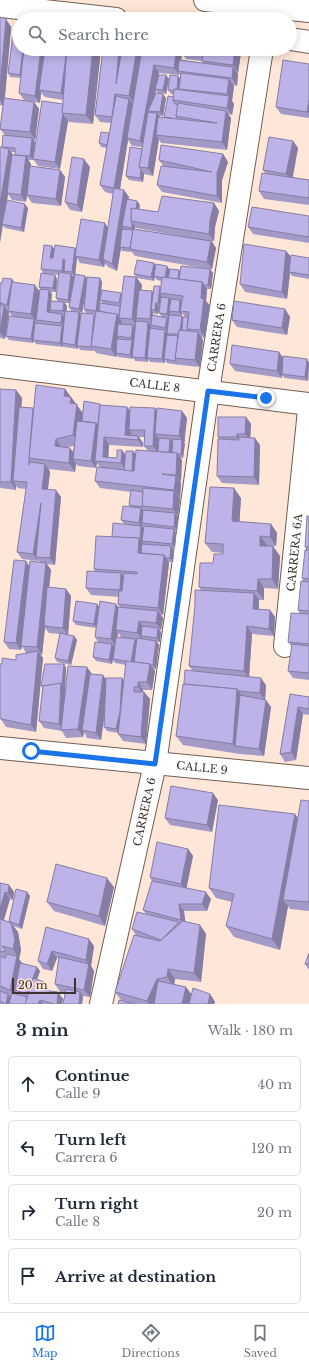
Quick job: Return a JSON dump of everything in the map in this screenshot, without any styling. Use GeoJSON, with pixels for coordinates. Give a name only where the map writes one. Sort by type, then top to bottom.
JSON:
{"type":"FeatureCollection","features":[{"type":"Feature","properties":{"kind":"street"},"geometry":{"type":"LineString","coordinates":[[205,0],[268,8],[309,11]]}},
{"type":"Feature","properties":{"kind":"street"},"geometry":{"type":"LineString","coordinates":[[0,6],[54,12]]}},
{"type":"Feature","properties":{"kind":"street"},"geometry":{"type":"LineString","coordinates":[[297,40],[309,42]]}},
{"type":"Feature","properties":{"kind":"street","name":"CARRERA 6"},"geometry":{"type":"LineString","coordinates":[[101,1004],[155,764],[208,391],[261,56]]}},
{"type":"Feature","properties":{"kind":"street","name":"CALLE 8"},"geometry":{"type":"LineString","coordinates":[[0,366],[309,404]]}},
{"type":"Feature","properties":{"kind":"street","name":"CARRERA 6A"},"geometry":{"type":"LineString","coordinates":[[285,646],[309,410]]}},
{"type":"Feature","properties":{"kind":"street","name":"CALLE 9"},"geometry":{"type":"LineString","coordinates":[[0,748],[309,778]]}},
{"type":"Feature","properties":{"kind":"building"},"geometry":{"type":"Polygon","coordinates":[[[0,17],[6,19],[0,88],[0,17]]]}},
{"type":"Feature","properties":{"kind":"building"},"geometry":{"type":"Polygon","coordinates":[[[12,42],[12,56],[22,56],[20,75],[8,73],[12,42]]]}},
{"type":"Feature","properties":{"kind":"building"},"geometry":{"type":"Polygon","coordinates":[[[23,56],[40,56],[35,96],[19,93],[23,56]]]}},
{"type":"Feature","properties":{"kind":"building"},"geometry":{"type":"Polygon","coordinates":[[[44,56],[66,56],[61,93],[39,90],[44,56]]]}},
{"type":"Feature","properties":{"kind":"building"},"geometry":{"type":"Polygon","coordinates":[[[66,56],[92,56],[86,115],[62,113],[66,56]]]}},
{"type":"Feature","properties":{"kind":"building"},"geometry":{"type":"Polygon","coordinates":[[[102,56],[118,56],[116,84],[121,56],[136,56],[129,96],[115,94],[112,117],[95,115],[102,56]]]}},
{"type":"Feature","properties":{"kind":"building"},"geometry":{"type":"Polygon","coordinates":[[[141,56],[176,56],[174,68],[154,65],[140,141],[127,138],[141,56]]]}},
{"type":"Feature","properties":{"kind":"building"},"geometry":{"type":"Polygon","coordinates":[[[203,56],[234,56],[233,65],[202,61],[203,56]]]}},
{"type":"Feature","properties":{"kind":"building"},"geometry":{"type":"Polygon","coordinates":[[[179,60],[233,67],[232,78],[178,71],[179,60]]]}},
{"type":"Feature","properties":{"kind":"building"},"geometry":{"type":"Polygon","coordinates":[[[283,60],[309,64],[309,99],[307,112],[276,107],[283,60]]]}},
{"type":"Feature","properties":{"kind":"building"},"geometry":{"type":"Polygon","coordinates":[[[181,73],[229,79],[227,94],[179,89],[181,73]]]}},
{"type":"Feature","properties":{"kind":"building"},"geometry":{"type":"Polygon","coordinates":[[[159,75],[166,75],[163,90],[155,89],[159,75]]]}},
{"type":"Feature","properties":{"kind":"building"},"geometry":{"type":"Polygon","coordinates":[[[170,75],[178,76],[177,90],[168,90],[170,75]]]}},
{"type":"Feature","properties":{"kind":"building"},"geometry":{"type":"Polygon","coordinates":[[[174,89],[229,96],[227,108],[173,100],[174,89]]]}},
{"type":"Feature","properties":{"kind":"building"},"geometry":{"type":"Polygon","coordinates":[[[156,93],[163,94],[160,112],[148,111],[156,93]]]}},
{"type":"Feature","properties":{"kind":"building"},"geometry":{"type":"Polygon","coordinates":[[[116,96],[129,99],[114,188],[100,185],[116,96]]]}},
{"type":"Feature","properties":{"kind":"building"},"geometry":{"type":"Polygon","coordinates":[[[168,96],[174,97],[173,100],[175,104],[178,105],[176,116],[178,119],[164,117],[168,96]]]}},
{"type":"Feature","properties":{"kind":"building"},"geometry":{"type":"Polygon","coordinates":[[[4,98],[34,102],[30,132],[0,129],[4,98]]]}},
{"type":"Feature","properties":{"kind":"building"},"geometry":{"type":"Polygon","coordinates":[[[42,101],[63,104],[63,113],[55,162],[33,159],[42,101]]]}},
{"type":"Feature","properties":{"kind":"building"},"geometry":{"type":"Polygon","coordinates":[[[178,103],[226,111],[222,142],[156,135],[158,117],[217,123],[176,116],[178,103]]]}},
{"type":"Feature","properties":{"kind":"building"},"geometry":{"type":"Polygon","coordinates":[[[148,112],[157,113],[148,168],[139,167],[148,112]]]}},
{"type":"Feature","properties":{"kind":"building"},"geometry":{"type":"Polygon","coordinates":[[[101,132],[109,133],[107,145],[99,143],[101,132]]]}},
{"type":"Feature","properties":{"kind":"building"},"geometry":{"type":"Polygon","coordinates":[[[3,135],[32,138],[30,156],[15,155],[15,148],[2,147],[3,135]]]}},
{"type":"Feature","properties":{"kind":"building"},"geometry":{"type":"Polygon","coordinates":[[[269,137],[293,141],[286,174],[263,170],[269,137]]]}},
{"type":"Feature","properties":{"kind":"building"},"geometry":{"type":"Polygon","coordinates":[[[161,145],[223,154],[217,173],[217,196],[157,185],[161,166],[212,172],[159,160],[161,145]]]}},
{"type":"Feature","properties":{"kind":"building"},"geometry":{"type":"Polygon","coordinates":[[[0,147],[9,149],[0,204],[0,147]]]}},
{"type":"Feature","properties":{"kind":"building"},"geometry":{"type":"Polygon","coordinates":[[[130,147],[142,149],[139,167],[141,170],[140,178],[126,176],[130,147]]]}},
{"type":"Feature","properties":{"kind":"building"},"geometry":{"type":"Polygon","coordinates":[[[12,155],[26,156],[21,195],[7,193],[12,155]]]}},
{"type":"Feature","properties":{"kind":"building"},"geometry":{"type":"Polygon","coordinates":[[[72,157],[84,159],[77,205],[65,202],[72,157]]]}},
{"type":"Feature","properties":{"kind":"building"},"geometry":{"type":"Polygon","coordinates":[[[30,166],[60,170],[56,199],[27,195],[30,166]]]}},
{"type":"Feature","properties":{"kind":"building"},"geometry":{"type":"Polygon","coordinates":[[[262,173],[309,180],[309,198],[259,191],[262,173]]]}},
{"type":"Feature","properties":{"kind":"building"},"geometry":{"type":"Polygon","coordinates":[[[114,188],[124,190],[112,264],[103,259],[114,188]]]}},
{"type":"Feature","properties":{"kind":"building"},"geometry":{"type":"Polygon","coordinates":[[[162,196],[214,203],[210,220],[209,234],[131,221],[131,208],[158,212],[162,196]]]}},
{"type":"Feature","properties":{"kind":"building"},"geometry":{"type":"Polygon","coordinates":[[[127,199],[137,201],[136,209],[131,208],[132,228],[122,226],[127,199]]]}},
{"type":"Feature","properties":{"kind":"building"},"geometry":{"type":"Polygon","coordinates":[[[7,200],[25,204],[21,228],[2,224],[7,200]]]}},
{"type":"Feature","properties":{"kind":"building"},"geometry":{"type":"Polygon","coordinates":[[[252,207],[309,216],[309,237],[248,227],[252,207]]]}},
{"type":"Feature","properties":{"kind":"building"},"geometry":{"type":"Polygon","coordinates":[[[81,219],[105,223],[99,260],[75,256],[81,219]]]}},
{"type":"Feature","properties":{"kind":"building"},"geometry":{"type":"Polygon","coordinates":[[[122,229],[133,230],[130,248],[120,247],[122,229]]]}},
{"type":"Feature","properties":{"kind":"building"},"geometry":{"type":"Polygon","coordinates":[[[133,229],[211,241],[207,262],[130,249],[133,229]]]}},
{"type":"Feature","properties":{"kind":"building"},"geometry":{"type":"Polygon","coordinates":[[[244,244],[286,251],[282,292],[240,284],[244,244]]]}},
{"type":"Feature","properties":{"kind":"building"},"geometry":{"type":"Polygon","coordinates":[[[44,245],[52,246],[50,258],[53,258],[55,245],[75,248],[72,272],[64,271],[65,260],[63,259],[62,271],[41,269],[44,245]]]}},
{"type":"Feature","properties":{"kind":"building"},"geometry":{"type":"Polygon","coordinates":[[[291,255],[309,258],[309,275],[289,272],[291,255]]]}},
{"type":"Feature","properties":{"kind":"building"},"geometry":{"type":"Polygon","coordinates":[[[137,260],[154,263],[151,277],[134,274],[137,260]]]}},
{"type":"Feature","properties":{"kind":"building"},"geometry":{"type":"Polygon","coordinates":[[[156,264],[167,266],[165,278],[154,276],[156,264]]]}},
{"type":"Feature","properties":{"kind":"building"},"geometry":{"type":"Polygon","coordinates":[[[181,266],[210,269],[208,285],[204,285],[202,282],[179,279],[181,266]]]}},
{"type":"Feature","properties":{"kind":"building"},"geometry":{"type":"Polygon","coordinates":[[[170,269],[179,270],[178,279],[168,278],[170,269]]]}},
{"type":"Feature","properties":{"kind":"building"},"geometry":{"type":"Polygon","coordinates":[[[59,272],[71,274],[68,300],[56,298],[59,272]]]}},
{"type":"Feature","properties":{"kind":"building"},"geometry":{"type":"Polygon","coordinates":[[[41,273],[55,275],[53,288],[39,287],[41,273]]]}},
{"type":"Feature","properties":{"kind":"building"},"geometry":{"type":"Polygon","coordinates":[[[75,274],[85,276],[79,309],[69,307],[75,274]]]}},
{"type":"Feature","properties":{"kind":"building"},"geometry":{"type":"Polygon","coordinates":[[[124,276],[136,277],[132,319],[119,318],[124,276]]]}},
{"type":"Feature","properties":{"kind":"building"},"geometry":{"type":"Polygon","coordinates":[[[87,277],[100,278],[96,311],[84,309],[87,277]]]}},
{"type":"Feature","properties":{"kind":"building"},"geometry":{"type":"Polygon","coordinates":[[[162,277],[202,282],[201,298],[204,299],[200,330],[187,329],[189,312],[180,311],[183,296],[160,293],[162,277]]]}},
{"type":"Feature","properties":{"kind":"building"},"geometry":{"type":"Polygon","coordinates":[[[3,278],[12,279],[7,305],[0,303],[0,283],[2,283],[3,278]]]}},
{"type":"Feature","properties":{"kind":"building"},"geometry":{"type":"Polygon","coordinates":[[[12,282],[35,285],[31,314],[8,311],[12,282]]]}},
{"type":"Feature","properties":{"kind":"building"},"geometry":{"type":"Polygon","coordinates":[[[154,286],[160,286],[158,303],[156,303],[155,310],[151,310],[154,286]]]}},
{"type":"Feature","properties":{"kind":"building"},"geometry":{"type":"Polygon","coordinates":[[[40,289],[49,290],[47,312],[62,314],[61,323],[36,320],[40,289]]]}},
{"type":"Feature","properties":{"kind":"building"},"geometry":{"type":"Polygon","coordinates":[[[102,290],[121,293],[119,303],[100,300],[102,290]]]}},
{"type":"Feature","properties":{"kind":"building"},"geometry":{"type":"Polygon","coordinates":[[[139,290],[152,291],[150,319],[136,318],[139,290]]]}},
{"type":"Feature","properties":{"kind":"building"},"geometry":{"type":"Polygon","coordinates":[[[161,297],[169,298],[167,314],[159,313],[161,297]]]}},
{"type":"Feature","properties":{"kind":"building"},"geometry":{"type":"Polygon","coordinates":[[[171,299],[180,300],[179,312],[169,311],[171,299]]]}},
{"type":"Feature","properties":{"kind":"building"},"geometry":{"type":"Polygon","coordinates":[[[51,301],[64,302],[63,311],[50,310],[51,301]]]}},
{"type":"Feature","properties":{"kind":"building"},"geometry":{"type":"Polygon","coordinates":[[[234,301],[285,309],[282,328],[232,320],[234,301]]]}},
{"type":"Feature","properties":{"kind":"building"},"geometry":{"type":"Polygon","coordinates":[[[100,303],[120,306],[119,315],[99,311],[100,303]]]}},
{"type":"Feature","properties":{"kind":"building"},"geometry":{"type":"Polygon","coordinates":[[[0,305],[4,306],[0,332],[0,305]]]}},
{"type":"Feature","properties":{"kind":"building"},"geometry":{"type":"Polygon","coordinates":[[[65,311],[79,312],[75,345],[62,343],[65,311]]]}},
{"type":"Feature","properties":{"kind":"building"},"geometry":{"type":"Polygon","coordinates":[[[96,311],[117,314],[111,349],[91,346],[96,311]]]}},
{"type":"Feature","properties":{"kind":"building"},"geometry":{"type":"Polygon","coordinates":[[[81,313],[94,314],[91,347],[77,346],[81,313]]]}},
{"type":"Feature","properties":{"kind":"building"},"geometry":{"type":"Polygon","coordinates":[[[152,315],[167,318],[165,328],[151,325],[152,315]]]}},
{"type":"Feature","properties":{"kind":"building"},"geometry":{"type":"Polygon","coordinates":[[[169,315],[182,316],[178,334],[167,334],[169,315]]]}},
{"type":"Feature","properties":{"kind":"building"},"geometry":{"type":"Polygon","coordinates":[[[9,316],[34,319],[31,339],[6,336],[9,316]]]}},
{"type":"Feature","properties":{"kind":"building"},"geometry":{"type":"Polygon","coordinates":[[[183,317],[188,317],[187,331],[182,330],[183,317]]]}},
{"type":"Feature","properties":{"kind":"building"},"geometry":{"type":"Polygon","coordinates":[[[136,321],[148,322],[145,358],[132,357],[136,321]]]}},
{"type":"Feature","properties":{"kind":"building"},"geometry":{"type":"Polygon","coordinates":[[[35,323],[62,326],[60,343],[33,340],[35,323]]]}},
{"type":"Feature","properties":{"kind":"building"},"geometry":{"type":"Polygon","coordinates":[[[118,324],[133,325],[131,338],[117,336],[118,324]]]}},
{"type":"Feature","properties":{"kind":"building"},"geometry":{"type":"Polygon","coordinates":[[[150,328],[165,330],[162,359],[147,358],[150,328]]]}},
{"type":"Feature","properties":{"kind":"building"},"geometry":{"type":"Polygon","coordinates":[[[179,330],[198,332],[195,360],[175,358],[179,330]]]}},
{"type":"Feature","properties":{"kind":"building"},"geometry":{"type":"Polygon","coordinates":[[[167,335],[178,336],[175,358],[176,361],[164,359],[167,335]]]}},
{"type":"Feature","properties":{"kind":"building"},"geometry":{"type":"Polygon","coordinates":[[[117,339],[132,340],[130,355],[116,353],[117,339]]]}},
{"type":"Feature","properties":{"kind":"building"},"geometry":{"type":"Polygon","coordinates":[[[232,345],[279,352],[277,371],[230,364],[232,345]]]}},
{"type":"Feature","properties":{"kind":"building"},"geometry":{"type":"Polygon","coordinates":[[[283,356],[307,359],[305,377],[282,374],[283,356]]]}},
{"type":"Feature","properties":{"kind":"building"},"geometry":{"type":"Polygon","coordinates":[[[36,385],[65,389],[64,396],[71,397],[70,403],[77,404],[73,435],[56,439],[55,446],[70,448],[69,463],[29,458],[36,385]]]}},
{"type":"Feature","properties":{"kind":"building"},"geometry":{"type":"Polygon","coordinates":[[[0,389],[16,390],[11,482],[0,482],[0,389]]]}},
{"type":"Feature","properties":{"kind":"building"},"geometry":{"type":"Polygon","coordinates":[[[84,401],[100,404],[98,424],[82,421],[84,401]]]}},
{"type":"Feature","properties":{"kind":"building"},"geometry":{"type":"Polygon","coordinates":[[[100,405],[127,407],[125,435],[138,436],[138,440],[104,437],[103,457],[117,458],[117,450],[122,450],[121,463],[95,461],[100,405]]]}},
{"type":"Feature","properties":{"kind":"building"},"geometry":{"type":"Polygon","coordinates":[[[19,407],[33,408],[29,465],[30,462],[45,464],[42,489],[56,490],[50,558],[36,557],[41,503],[33,554],[17,552],[27,482],[13,481],[19,407]]]}},
{"type":"Feature","properties":{"kind":"building"},"geometry":{"type":"Polygon","coordinates":[[[130,407],[155,408],[153,446],[144,446],[145,430],[129,430],[130,407]]]}},
{"type":"Feature","properties":{"kind":"building"},"geometry":{"type":"Polygon","coordinates":[[[157,408],[182,411],[179,436],[155,434],[157,408]]]}},
{"type":"Feature","properties":{"kind":"building"},"geometry":{"type":"Polygon","coordinates":[[[218,417],[246,417],[245,434],[237,434],[237,437],[218,437],[218,417]]]}},
{"type":"Feature","properties":{"kind":"building"},"geometry":{"type":"Polygon","coordinates":[[[77,421],[96,423],[91,461],[73,459],[77,421]]]}},
{"type":"Feature","properties":{"kind":"building"},"geometry":{"type":"Polygon","coordinates":[[[239,437],[255,438],[254,477],[217,476],[218,439],[239,440],[239,437]]]}},
{"type":"Feature","properties":{"kind":"building"},"geometry":{"type":"Polygon","coordinates":[[[159,438],[170,439],[169,452],[158,452],[159,438]]]}},
{"type":"Feature","properties":{"kind":"building"},"geometry":{"type":"Polygon","coordinates":[[[173,439],[182,440],[181,454],[172,453],[173,439]]]}},
{"type":"Feature","properties":{"kind":"building"},"geometry":{"type":"Polygon","coordinates":[[[136,450],[177,453],[176,475],[162,474],[176,476],[174,490],[95,481],[97,467],[134,471],[136,450]]]}},
{"type":"Feature","properties":{"kind":"building"},"geometry":{"type":"Polygon","coordinates":[[[126,451],[133,451],[132,471],[124,470],[126,451]]]}},
{"type":"Feature","properties":{"kind":"building"},"geometry":{"type":"Polygon","coordinates":[[[210,487],[234,488],[232,521],[271,524],[270,537],[260,536],[260,546],[273,546],[272,579],[258,579],[257,591],[199,587],[200,563],[213,563],[214,554],[223,554],[223,544],[205,543],[210,487]]]}},
{"type":"Feature","properties":{"kind":"building"},"geometry":{"type":"Polygon","coordinates":[[[143,488],[174,491],[173,509],[142,506],[143,488]]]}},
{"type":"Feature","properties":{"kind":"building"},"geometry":{"type":"Polygon","coordinates":[[[131,490],[143,492],[142,507],[129,505],[131,490]]]}},
{"type":"Feature","properties":{"kind":"building"},"geometry":{"type":"Polygon","coordinates":[[[123,506],[141,508],[139,523],[121,520],[123,506]]]}},
{"type":"Feature","properties":{"kind":"building"},"geometry":{"type":"Polygon","coordinates":[[[143,510],[175,513],[174,527],[142,523],[143,510]]]}},
{"type":"Feature","properties":{"kind":"building"},"geometry":{"type":"Polygon","coordinates":[[[307,516],[309,516],[309,547],[305,547],[307,516]]]}},
{"type":"Feature","properties":{"kind":"building"},"geometry":{"type":"Polygon","coordinates":[[[113,523],[141,526],[140,540],[139,538],[112,537],[113,523]]]}},
{"type":"Feature","properties":{"kind":"building"},"geometry":{"type":"Polygon","coordinates":[[[144,526],[174,529],[172,544],[142,541],[144,526]]]}},
{"type":"Feature","properties":{"kind":"building"},"geometry":{"type":"Polygon","coordinates":[[[96,536],[139,538],[138,553],[164,555],[158,608],[118,604],[119,591],[122,591],[124,573],[137,574],[137,572],[94,569],[96,536]]]}},
{"type":"Feature","properties":{"kind":"building"},"geometry":{"type":"Polygon","coordinates":[[[142,544],[171,546],[170,558],[166,558],[164,555],[141,553],[142,544]]]}},
{"type":"Feature","properties":{"kind":"building"},"geometry":{"type":"Polygon","coordinates":[[[305,550],[309,550],[309,579],[302,578],[305,550]]]}},
{"type":"Feature","properties":{"kind":"building"},"geometry":{"type":"Polygon","coordinates":[[[14,560],[26,561],[16,643],[4,642],[14,560]]]}},
{"type":"Feature","properties":{"kind":"building"},"geometry":{"type":"Polygon","coordinates":[[[30,561],[46,563],[37,647],[21,646],[30,561]]]}},
{"type":"Feature","properties":{"kind":"building"},"geometry":{"type":"Polygon","coordinates":[[[87,571],[121,573],[120,590],[86,588],[87,571]]]}},
{"type":"Feature","properties":{"kind":"building"},"geometry":{"type":"Polygon","coordinates":[[[301,581],[309,582],[309,611],[298,610],[301,581]]]}},
{"type":"Feature","properties":{"kind":"building"},"geometry":{"type":"Polygon","coordinates":[[[47,587],[66,589],[63,628],[44,626],[47,587]]]}},
{"type":"Feature","properties":{"kind":"building"},"geometry":{"type":"Polygon","coordinates":[[[195,590],[254,593],[253,609],[270,610],[269,629],[247,626],[244,671],[189,666],[195,590]]]}},
{"type":"Feature","properties":{"kind":"building"},"geometry":{"type":"Polygon","coordinates":[[[76,601],[97,604],[94,624],[73,621],[76,601]]]}},
{"type":"Feature","properties":{"kind":"building"},"geometry":{"type":"Polygon","coordinates":[[[100,601],[116,604],[111,639],[95,637],[100,601]]]}},
{"type":"Feature","properties":{"kind":"building"},"geometry":{"type":"Polygon","coordinates":[[[118,607],[158,611],[156,623],[139,621],[137,633],[116,630],[118,607]]]}},
{"type":"Feature","properties":{"kind":"building"},"geometry":{"type":"Polygon","coordinates":[[[291,613],[309,614],[309,644],[288,642],[291,613]]]}},
{"type":"Feature","properties":{"kind":"building"},"geometry":{"type":"Polygon","coordinates":[[[142,626],[158,628],[157,638],[141,636],[142,626]]]}},
{"type":"Feature","properties":{"kind":"building"},"geometry":{"type":"Polygon","coordinates":[[[60,633],[74,636],[68,661],[55,658],[60,633]]]}},
{"type":"Feature","properties":{"kind":"building"},"geometry":{"type":"Polygon","coordinates":[[[116,637],[135,639],[131,662],[113,659],[116,637]]]}},
{"type":"Feature","properties":{"kind":"building"},"geometry":{"type":"Polygon","coordinates":[[[137,638],[156,641],[153,665],[134,662],[137,638]]]}},
{"type":"Feature","properties":{"kind":"building"},"geometry":{"type":"Polygon","coordinates":[[[95,642],[112,644],[109,660],[93,657],[95,642]]]}},
{"type":"Feature","properties":{"kind":"building"},"geometry":{"type":"Polygon","coordinates":[[[292,644],[309,646],[309,673],[288,671],[292,644]]]}},
{"type":"Feature","properties":{"kind":"building"},"geometry":{"type":"Polygon","coordinates":[[[38,651],[31,725],[1,719],[0,664],[2,664],[2,658],[16,660],[16,655],[38,651]]]}},
{"type":"Feature","properties":{"kind":"building"},"geometry":{"type":"Polygon","coordinates":[[[126,661],[150,664],[147,682],[138,682],[138,687],[134,687],[134,692],[144,692],[141,737],[118,734],[126,661]]]}},
{"type":"Feature","properties":{"kind":"building"},"geometry":{"type":"Polygon","coordinates":[[[45,664],[64,664],[62,684],[41,686],[45,664]]]}},
{"type":"Feature","properties":{"kind":"building"},"geometry":{"type":"Polygon","coordinates":[[[68,666],[87,667],[78,729],[61,730],[68,666]]]}},
{"type":"Feature","properties":{"kind":"building"},"geometry":{"type":"Polygon","coordinates":[[[185,670],[261,678],[260,693],[239,691],[237,689],[184,684],[185,670]]]}},
{"type":"Feature","properties":{"kind":"building"},"geometry":{"type":"Polygon","coordinates":[[[90,674],[103,675],[96,733],[82,730],[90,674]]]}},
{"type":"Feature","properties":{"kind":"building"},"geometry":{"type":"Polygon","coordinates":[[[106,678],[122,678],[120,711],[116,729],[104,727],[106,678]]]}},
{"type":"Feature","properties":{"kind":"building"},"geometry":{"type":"Polygon","coordinates":[[[61,683],[59,724],[39,721],[43,686],[61,683]]]}},
{"type":"Feature","properties":{"kind":"building"},"geometry":{"type":"Polygon","coordinates":[[[183,684],[237,689],[233,744],[176,736],[183,684]]]}},
{"type":"Feature","properties":{"kind":"building"},"geometry":{"type":"Polygon","coordinates":[[[290,694],[309,697],[309,709],[298,707],[291,752],[280,754],[290,694]]]}},
{"type":"Feature","properties":{"kind":"building"},"geometry":{"type":"Polygon","coordinates":[[[240,695],[266,700],[259,749],[235,746],[240,695]]]}},
{"type":"Feature","properties":{"kind":"building"},"geometry":{"type":"Polygon","coordinates":[[[171,786],[213,793],[207,825],[165,818],[171,786]]]}},
{"type":"Feature","properties":{"kind":"building"},"geometry":{"type":"Polygon","coordinates":[[[301,800],[309,801],[309,902],[283,900],[301,800]]]}},
{"type":"Feature","properties":{"kind":"building"},"geometry":{"type":"Polygon","coordinates":[[[219,805],[295,814],[272,939],[226,926],[234,894],[209,888],[219,805]]]}},
{"type":"Feature","properties":{"kind":"building"},"geometry":{"type":"Polygon","coordinates":[[[157,842],[188,849],[181,884],[150,877],[157,842]]]}},
{"type":"Feature","properties":{"kind":"building"},"geometry":{"type":"Polygon","coordinates":[[[56,864],[107,878],[99,916],[47,902],[56,864]]]}},
{"type":"Feature","properties":{"kind":"building"},"geometry":{"type":"Polygon","coordinates":[[[152,881],[206,892],[202,904],[179,904],[181,920],[143,910],[152,881]]]}},
{"type":"Feature","properties":{"kind":"building"},"geometry":{"type":"Polygon","coordinates":[[[0,883],[9,885],[8,893],[5,892],[0,909],[0,883]]]}},
{"type":"Feature","properties":{"kind":"building"},"geometry":{"type":"Polygon","coordinates":[[[16,889],[27,892],[19,925],[9,921],[16,889]]]}},
{"type":"Feature","properties":{"kind":"building"},"geometry":{"type":"Polygon","coordinates":[[[137,912],[179,922],[161,940],[132,929],[137,912]]]}},
{"type":"Feature","properties":{"kind":"building"},"geometry":{"type":"Polygon","coordinates":[[[0,919],[11,923],[15,940],[13,949],[2,946],[6,951],[0,952],[0,919]]]}},
{"type":"Feature","properties":{"kind":"building"},"geometry":{"type":"Polygon","coordinates":[[[183,921],[200,925],[194,973],[168,969],[167,977],[157,979],[147,1001],[115,992],[134,935],[160,941],[183,921]]]}},
{"type":"Feature","properties":{"kind":"building"},"geometry":{"type":"Polygon","coordinates":[[[46,927],[89,939],[86,960],[52,951],[47,964],[38,961],[46,927]]]}},
{"type":"Feature","properties":{"kind":"building"},"geometry":{"type":"Polygon","coordinates":[[[309,953],[309,964],[305,964],[309,953]]]}},
{"type":"Feature","properties":{"kind":"building"},"geometry":{"type":"Polygon","coordinates":[[[7,954],[17,956],[10,990],[0,986],[0,956],[5,958],[7,954]]]}},
{"type":"Feature","properties":{"kind":"building"},"geometry":{"type":"Polygon","coordinates":[[[59,957],[89,964],[84,990],[55,984],[59,957]]]}},
{"type":"Feature","properties":{"kind":"building"},"geometry":{"type":"Polygon","coordinates":[[[20,963],[37,967],[27,994],[15,990],[20,963]]]}},
{"type":"Feature","properties":{"kind":"building"},"geometry":{"type":"Polygon","coordinates":[[[33,978],[44,982],[42,990],[58,992],[57,1004],[40,1000],[38,1004],[25,1004],[33,978]]]}},
{"type":"Feature","properties":{"kind":"building"},"geometry":{"type":"Polygon","coordinates":[[[158,981],[186,987],[182,1004],[154,1004],[158,981]]]}},
{"type":"Feature","properties":{"kind":"building"},"geometry":{"type":"Polygon","coordinates":[[[193,988],[210,994],[208,1004],[189,1004],[193,988]]]}},
{"type":"Feature","properties":{"kind":"building"},"geometry":{"type":"Polygon","coordinates":[[[66,989],[80,992],[79,1004],[63,1004],[66,989]]]}},
{"type":"Feature","properties":{"kind":"building"},"geometry":{"type":"Polygon","coordinates":[[[0,991],[8,994],[6,1004],[0,1001],[0,991]]]}},
{"type":"Feature","properties":{"kind":"building"},"geometry":{"type":"Polygon","coordinates":[[[12,993],[27,997],[25,1004],[9,1004],[12,993]]]}},
{"type":"Feature","properties":{"kind":"building"},"geometry":{"type":"Polygon","coordinates":[[[119,1000],[135,1004],[118,1004],[119,1000]]]}},
{"type":"Feature","properties":{"kind":"route"},"geometry":{"type":"LineString","coordinates":[[31,751],[155,764],[208,391],[266,398]]}}]}
